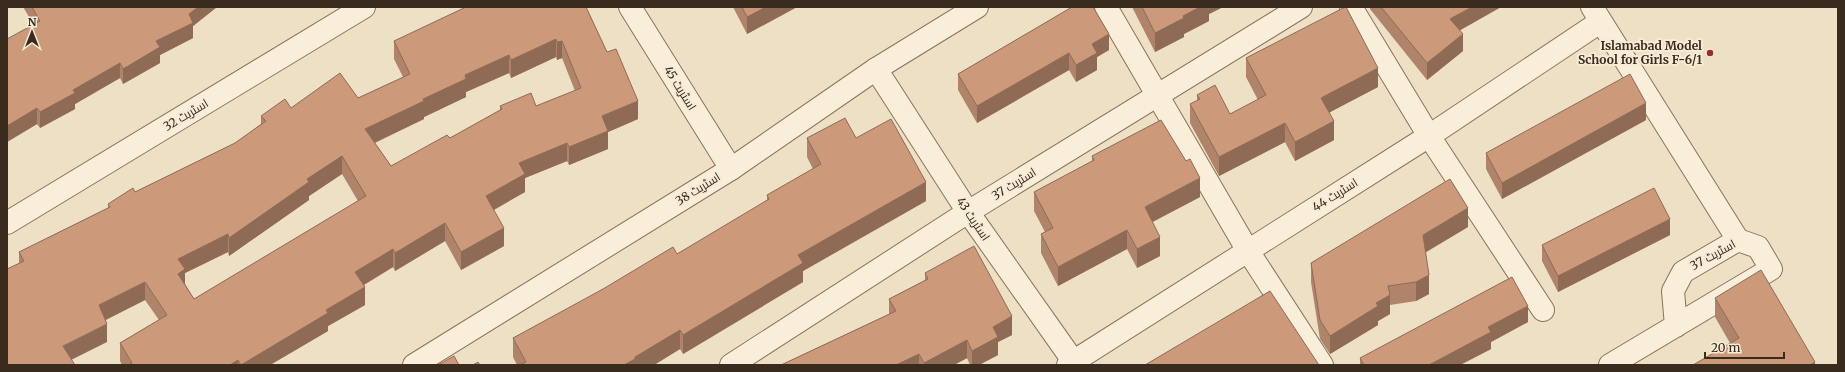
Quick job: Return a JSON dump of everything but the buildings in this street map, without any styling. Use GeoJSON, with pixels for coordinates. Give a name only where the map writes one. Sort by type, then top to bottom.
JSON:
{"type":"FeatureCollection","features":[{"type":"Feature","properties":{"kind":"street","name":"اسٹریٹ 32"},"geometry":{"type":"LineString","coordinates":[[7,223],[364,7]]}},
{"type":"Feature","properties":{"kind":"street","name":"اسٹریٹ 45"},"geometry":{"type":"LineString","coordinates":[[630,7],[731,169]]}},
{"type":"Feature","properties":{"kind":"street","name":"اسٹریٹ 38"},"geometry":{"type":"LineString","coordinates":[[414,365],[731,169],[876,69],[977,7]]}},
{"type":"Feature","properties":{"kind":"street"},"geometry":{"type":"LineString","coordinates":[[1106,7],[1248,251],[1322,365]]}},
{"type":"Feature","properties":{"kind":"street","name":"اسٹریٹ 37"},"geometry":{"type":"LineString","coordinates":[[731,365],[968,212],[1300,7]]}},
{"type":"Feature","properties":{"kind":"street"},"geometry":{"type":"LineString","coordinates":[[1351,7],[1429,136],[1543,310]]}},
{"type":"Feature","properties":{"kind":"street"},"geometry":{"type":"LineString","coordinates":[[1596,14],[1738,240]]}},
{"type":"Feature","properties":{"kind":"street","name":"اسٹریٹ 44"},"geometry":{"type":"LineString","coordinates":[[1072,364],[1429,136],[1596,14]]}},
{"type":"Feature","properties":{"kind":"street","name":"اسٹریٹ 43"},"geometry":{"type":"LineString","coordinates":[[876,69],[968,212],[1072,364]]}},
{"type":"Feature","properties":{"kind":"street","name":"اسٹریٹ 37"},"geometry":{"type":"LineString","coordinates":[[1610,365],[1676,326],[1771,269],[1758,247],[1738,240],[1683,272],[1673,291],[1676,326]]}},
{"type":"Feature","properties":{"kind":"place","name":"Islamabad Model School for Girls F-6/1"},"geometry":{"type":"Point","coordinates":[1710,53]}}]}
